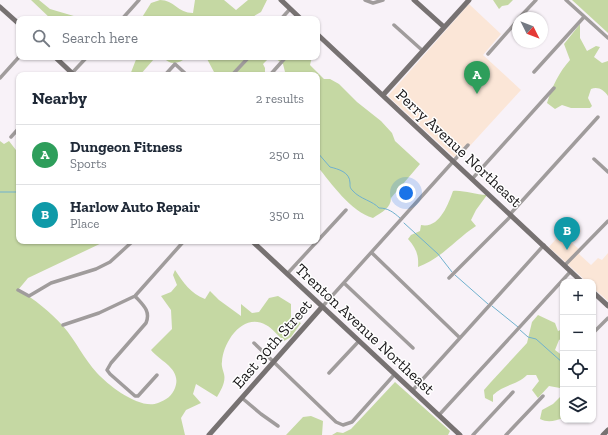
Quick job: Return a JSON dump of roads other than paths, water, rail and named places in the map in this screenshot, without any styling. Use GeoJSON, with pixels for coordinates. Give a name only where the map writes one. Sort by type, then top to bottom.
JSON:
{"type":"FeatureCollection","features":[{"type":"Feature","properties":{"kind":"main road"},"geometry":{"type":"LineString","coordinates":[[281,0],[298,16]]}},
{"type":"Feature","properties":{"kind":"main road"},"geometry":{"type":"LineString","coordinates":[[414,0],[444,27]]}},
{"type":"Feature","properties":{"kind":"main road"},"geometry":{"type":"LineString","coordinates":[[383,95],[469,0]]}},
{"type":"Feature","properties":{"kind":"main road"},"geometry":{"type":"LineString","coordinates":[[0,7],[16,21]]}},
{"type":"Feature","properties":{"kind":"main road","name":"Perry Avenue Northeast"},"geometry":{"type":"LineString","coordinates":[[320,37],[579,279]]}},
{"type":"Feature","properties":{"kind":"main road"},"geometry":{"type":"LineString","coordinates":[[58,60],[70,72]]}},
{"type":"Feature","properties":{"kind":"main road","name":"Trenton Avenue Northeast"},"geometry":{"type":"LineString","coordinates":[[255,244],[439,416],[456,434]]}},
{"type":"Feature","properties":{"kind":"main road"},"geometry":{"type":"LineString","coordinates":[[596,295],[608,306]]}},
{"type":"Feature","properties":{"kind":"main road","name":"East 30th Street"},"geometry":{"type":"LineString","coordinates":[[209,435],[322,307]]}},
{"type":"Feature","properties":{"kind":"main road"},"geometry":{"type":"LineString","coordinates":[[603,435],[608,430]]}},
{"type":"Feature","properties":{"kind":"street"},"geometry":{"type":"LineString","coordinates":[[125,16],[139,0]]}},
{"type":"Feature","properties":{"kind":"street"},"geometry":{"type":"LineString","coordinates":[[365,0],[373,3],[383,0]]}},
{"type":"Feature","properties":{"kind":"street"},"geometry":{"type":"LineString","coordinates":[[525,12],[536,0]]}},
{"type":"Feature","properties":{"kind":"street"},"geometry":{"type":"LineString","coordinates":[[566,0],[608,38]]}},
{"type":"Feature","properties":{"kind":"street"},"geometry":{"type":"LineString","coordinates":[[284,16],[290,9]]}},
{"type":"Feature","properties":{"kind":"street"},"geometry":{"type":"LineString","coordinates":[[534,72],[584,17]]}},
{"type":"Feature","properties":{"kind":"street"},"geometry":{"type":"LineString","coordinates":[[394,25],[423,51]]}},
{"type":"Feature","properties":{"kind":"street"},"geometry":{"type":"LineString","coordinates":[[488,54],[512,27]]}},
{"type":"Feature","properties":{"kind":"street"},"geometry":{"type":"LineString","coordinates":[[0,78],[16,60]]}},
{"type":"Feature","properties":{"kind":"street"},"geometry":{"type":"LineString","coordinates":[[74,72],[84,60]]}},
{"type":"Feature","properties":{"kind":"street"},"geometry":{"type":"LineString","coordinates":[[235,72],[246,60]]}},
{"type":"Feature","properties":{"kind":"street"},"geometry":{"type":"LineString","coordinates":[[273,72],[283,60]]}},
{"type":"Feature","properties":{"kind":"street"},"geometry":{"type":"LineString","coordinates":[[167,72],[175,64],[184,72]]}},
{"type":"Feature","properties":{"kind":"street"},"geometry":{"type":"LineString","coordinates":[[472,179],[554,88]]}},
{"type":"Feature","properties":{"kind":"street"},"geometry":{"type":"LineString","coordinates":[[449,278],[511,214],[598,117]]}},
{"type":"Feature","properties":{"kind":"street"},"geometry":{"type":"LineString","coordinates":[[11,137],[16,131]]}},
{"type":"Feature","properties":{"kind":"street","name":"East 30th Street"},"geometry":{"type":"LineString","coordinates":[[322,307],[372,253],[468,144]]}},
{"type":"Feature","properties":{"kind":"street"},"geometry":{"type":"LineString","coordinates":[[594,159],[608,172]]}},
{"type":"Feature","properties":{"kind":"street"},"geometry":{"type":"LineString","coordinates":[[320,238],[346,210]]}},
{"type":"Feature","properties":{"kind":"street"},"geometry":{"type":"LineString","coordinates":[[565,266],[608,221]]}},
{"type":"Feature","properties":{"kind":"street"},"geometry":{"type":"LineString","coordinates":[[18,290],[29,296],[50,283],[96,269],[110,262],[129,244]]}},
{"type":"Feature","properties":{"kind":"street"},"geometry":{"type":"LineString","coordinates":[[63,326],[99,313],[135,296],[181,244]]}},
{"type":"Feature","properties":{"kind":"street"},"geometry":{"type":"LineString","coordinates":[[287,274],[315,244]]}},
{"type":"Feature","properties":{"kind":"street"},"geometry":{"type":"LineString","coordinates":[[412,391],[544,245]]}},
{"type":"Feature","properties":{"kind":"street"},"geometry":{"type":"LineString","coordinates":[[372,253],[460,338]]}},
{"type":"Feature","properties":{"kind":"street"},"geometry":{"type":"LineString","coordinates":[[439,416],[571,271]]}},
{"type":"Feature","properties":{"kind":"street"},"geometry":{"type":"LineString","coordinates":[[344,283],[413,348]]}},
{"type":"Feature","properties":{"kind":"street"},"geometry":{"type":"LineString","coordinates":[[135,296],[146,308],[148,318],[146,323],[111,363],[107,370],[135,396],[138,396],[157,375]]}},
{"type":"Feature","properties":{"kind":"street"},"geometry":{"type":"LineString","coordinates":[[596,330],[608,318]]}},
{"type":"Feature","properties":{"kind":"street"},"geometry":{"type":"LineString","coordinates":[[329,373],[359,341]]}},
{"type":"Feature","properties":{"kind":"street"},"geometry":{"type":"LineString","coordinates":[[254,343],[336,422],[343,425],[352,422],[394,375]]}},
{"type":"Feature","properties":{"kind":"street"},"geometry":{"type":"LineString","coordinates":[[473,435],[513,392]]}},
{"type":"Feature","properties":{"kind":"street"},"geometry":{"type":"LineString","coordinates":[[506,435],[543,396]]}},
{"type":"Feature","properties":{"kind":"street"},"geometry":{"type":"LineString","coordinates":[[242,398],[260,414],[278,426]]}},
{"type":"Feature","properties":{"kind":"waterway"},"geometry":{"type":"LineString","coordinates":[[320,155],[330,167],[340,170],[348,176],[350,186],[356,194],[379,208],[390,211],[400,218]]}},
{"type":"Feature","properties":{"kind":"waterway"},"geometry":{"type":"LineString","coordinates":[[0,192],[16,192]]}},
{"type":"Feature","properties":{"kind":"waterway"},"geometry":{"type":"LineString","coordinates":[[404,223],[438,254],[452,272]]}},
{"type":"Feature","properties":{"kind":"waterway"},"geometry":{"type":"LineString","coordinates":[[455,275],[488,304]]}},
{"type":"Feature","properties":{"kind":"waterway"},"geometry":{"type":"LineString","coordinates":[[492,306],[518,327]]}},
{"type":"Feature","properties":{"kind":"waterway"},"geometry":{"type":"LineString","coordinates":[[520,330],[528,337],[536,339],[560,360]]}},
{"type":"Feature","properties":{"kind":"place","name":"Dungeon Fitness"},"geometry":{"type":"Point","coordinates":[477,94]}},
{"type":"Feature","properties":{"kind":"place","name":"Harlow Auto Repair"},"geometry":{"type":"Point","coordinates":[567,250]}}]}
